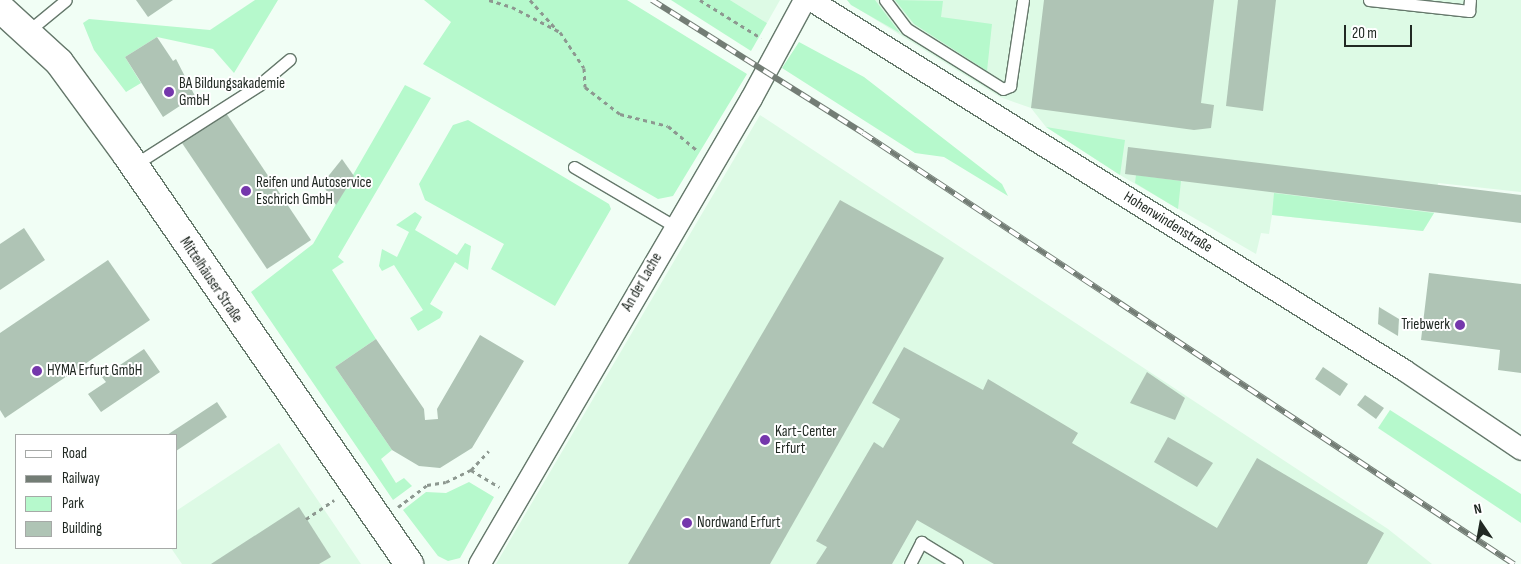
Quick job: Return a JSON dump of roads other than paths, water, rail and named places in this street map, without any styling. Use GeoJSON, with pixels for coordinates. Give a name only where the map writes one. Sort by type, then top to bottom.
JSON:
{"type":"FeatureCollection","features":[{"type":"Feature","properties":{"kind":"main road","name":"Mittelhäuser Straße"},"geometry":{"type":"LineString","coordinates":[[0,8],[28,32],[58,62],[134,165],[409,564]]}},
{"type":"Feature","properties":{"kind":"street","name":"An der Lache"},"geometry":{"type":"LineString","coordinates":[[479,564],[778,50],[804,0]]}},
{"type":"Feature","properties":{"kind":"street","name":"Hohenwindenstraße"},"geometry":{"type":"LineString","coordinates":[[811,0],[1404,370],[1521,449]]}},
{"type":"Feature","properties":{"kind":"lane"},"geometry":{"type":"LineString","coordinates":[[28,32],[66,0]]}},
{"type":"Feature","properties":{"kind":"lane"},"geometry":{"type":"LineString","coordinates":[[885,0],[907,29],[1003,89],[1010,86],[1022,0]]}},
{"type":"Feature","properties":{"kind":"lane"},"geometry":{"type":"LineString","coordinates":[[1369,0],[1469,11],[1470,0]]}},
{"type":"Feature","properties":{"kind":"lane"},"geometry":{"type":"LineString","coordinates":[[134,165],[258,85],[290,59]]}},
{"type":"Feature","properties":{"kind":"lane"},"geometry":{"type":"LineString","coordinates":[[574,167],[674,226]]}},
{"type":"Feature","properties":{"kind":"lane"},"geometry":{"type":"LineString","coordinates":[[910,564],[921,542],[957,564]]}},
{"type":"Feature","properties":{"kind":"railway"},"geometry":{"type":"LineString","coordinates":[[652,0],[863,133],[1514,564]]}},
{"type":"Feature","properties":{"kind":"place","name":"BA Bildungsakademie GmbH"},"geometry":{"type":"Point","coordinates":[169,92]}},
{"type":"Feature","properties":{"kind":"place","name":"Reifen und Autoservice Eschrich GmbH"},"geometry":{"type":"Point","coordinates":[246,191]}},
{"type":"Feature","properties":{"kind":"place","name":"Triebwerk"},"geometry":{"type":"Point","coordinates":[1460,325]}},
{"type":"Feature","properties":{"kind":"place","name":"HYMA Erfurt GmbH"},"geometry":{"type":"Point","coordinates":[37,371]}},
{"type":"Feature","properties":{"kind":"place","name":"Kart-Center Erfurt"},"geometry":{"type":"Point","coordinates":[765,440]}},
{"type":"Feature","properties":{"kind":"place","name":"Nordwand Erfurt"},"geometry":{"type":"Point","coordinates":[687,523]}}]}
